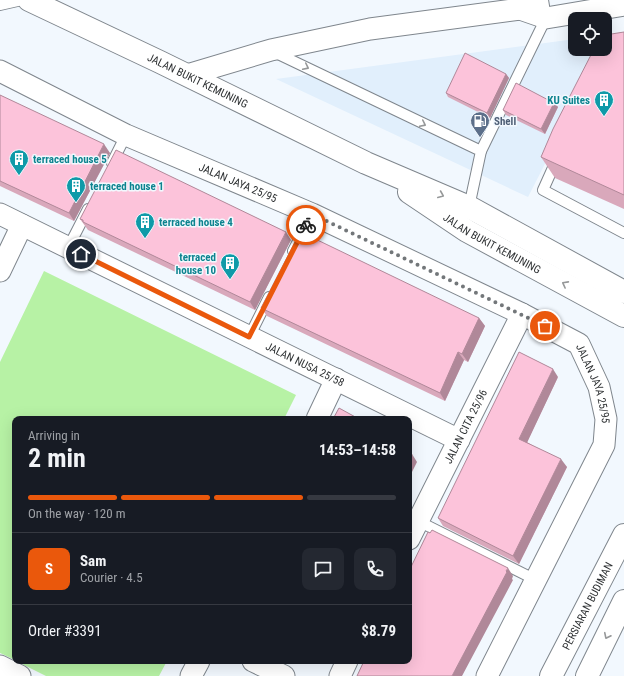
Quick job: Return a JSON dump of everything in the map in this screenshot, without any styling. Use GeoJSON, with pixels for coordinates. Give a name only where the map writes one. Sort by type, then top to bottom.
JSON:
{"type":"FeatureCollection","features":[{"type":"Feature","properties":{"kind":"main road","name":"JALAN BUKIT KEMUNING"},"geometry":{"type":"LineString","coordinates":[[28,0],[187,75],[366,163],[469,207],[622,290]]}},
{"type":"Feature","properties":{"kind":"main road","name":"JALAN BUKIT KEMUNING"},"geometry":{"type":"LineString","coordinates":[[366,163],[467,231],[624,316]]}},
{"type":"Feature","properties":{"kind":"main road"},"geometry":{"type":"LineString","coordinates":[[588,296],[624,324]]}},
{"type":"Feature","properties":{"kind":"main road","name":"PERSIARAN BUDIMAN"},"geometry":{"type":"LineString","coordinates":[[551,676],[624,535]]}},
{"type":"Feature","properties":{"kind":"main road"},"geometry":{"type":"LineString","coordinates":[[587,676],[624,601]]}},
{"type":"Feature","properties":{"kind":"street"},"geometry":{"type":"LineString","coordinates":[[187,75],[271,50],[370,30],[527,5],[545,9],[624,5]]}},
{"type":"Feature","properties":{"kind":"street","name":"JALAN JAYA 25/95"},"geometry":{"type":"LineString","coordinates":[[0,71],[126,135],[312,214],[522,314],[579,344],[599,387],[606,419],[604,445],[487,676]]}},
{"type":"Feature","properties":{"kind":"street","name":"JALAN NUSA 25/58"},"geometry":{"type":"LineString","coordinates":[[0,214],[411,416]]}},
{"type":"Feature","properties":{"kind":"street"},"geometry":{"type":"LineString","coordinates":[[0,271],[22,225]]}},
{"type":"Feature","properties":{"kind":"street","name":"JALAN CITA 25/96"},"geometry":{"type":"LineString","coordinates":[[414,530],[522,314]]}},
{"type":"Feature","properties":{"kind":"street"},"geometry":{"type":"LineString","coordinates":[[318,416],[336,379]]}},
{"type":"Feature","properties":{"kind":"street","name":"JALAN NUSA 25/58"},"geometry":{"type":"LineString","coordinates":[[412,417],[459,440]]}},
{"type":"Feature","properties":{"kind":"street"},"geometry":{"type":"LineString","coordinates":[[191,676],[197,664]]}},
{"type":"Feature","properties":{"kind":"street"},"geometry":{"type":"LineString","coordinates":[[260,664],[284,676]]}},
{"type":"Feature","properties":{"kind":"street"},"geometry":{"type":"LineString","coordinates":[[340,676],[346,664]]}},
{"type":"Feature","properties":{"kind":"street"},"geometry":{"type":"LineString","coordinates":[[0,666],[20,676]]}},
{"type":"Feature","properties":{"kind":"lane"},"geometry":{"type":"LineString","coordinates":[[0,5],[22,0]]}},
{"type":"Feature","properties":{"kind":"lane"},"geometry":{"type":"LineString","coordinates":[[469,207],[481,152],[545,9]]}},
{"type":"Feature","properties":{"kind":"lane"},"geometry":{"type":"LineString","coordinates":[[271,50],[481,152]]}},
{"type":"Feature","properties":{"kind":"lane"},"geometry":{"type":"LineString","coordinates":[[108,170],[126,135]]}},
{"type":"Feature","properties":{"kind":"lane"},"geometry":{"type":"LineString","coordinates":[[559,154],[543,190],[624,233]]}},
{"type":"Feature","properties":{"kind":"lane"},"geometry":{"type":"LineString","coordinates":[[68,248],[94,198]]}},
{"type":"Feature","properties":{"kind":"lane"},"geometry":{"type":"LineString","coordinates":[[288,262],[312,214]]}},
{"type":"Feature","properties":{"kind":"lane"},"geometry":{"type":"LineString","coordinates":[[249,337],[274,289]]}},
{"type":"Feature","properties":{"kind":"lane"},"geometry":{"type":"LineString","coordinates":[[414,530],[536,580]]}},
{"type":"Feature","properties":{"kind":"shaded area","name":"Shell"},"geometry":{"type":"Polygon","coordinates":[[[568,40],[568,56],[600,56],[528,197],[276,79],[568,40]]]}},
{"type":"Feature","properties":{"kind":"green space"},"geometry":{"type":"Polygon","coordinates":[[[44,271],[296,395],[286,416],[12,416],[12,659],[0,653],[0,362],[44,271]]]}},
{"type":"Feature","properties":{"kind":"green space"},"geometry":{"type":"Polygon","coordinates":[[[22,664],[165,664],[159,676],[46,676],[22,664]]]}},
{"type":"Feature","properties":{"kind":"building","name":"KU Suites"},"geometry":{"type":"Polygon","coordinates":[[[624,32],[624,195],[541,157],[553,129],[590,56],[612,56],[612,34],[624,32]]]}},
{"type":"Feature","properties":{"kind":"building"},"geometry":{"type":"Polygon","coordinates":[[[465,53],[506,74],[487,113],[446,93],[465,53]]]}},
{"type":"Feature","properties":{"kind":"building"},"geometry":{"type":"Polygon","coordinates":[[[516,83],[554,103],[541,129],[503,110],[516,83]]]}},
{"type":"Feature","properties":{"kind":"building"},"geometry":{"type":"Polygon","coordinates":[[[0,95],[104,144],[69,213],[0,181],[0,95]]]}},
{"type":"Feature","properties":{"kind":"building"},"geometry":{"type":"Polygon","coordinates":[[[116,150],[286,232],[250,302],[83,222],[83,220],[80,219],[116,150]]]}},
{"type":"Feature","properties":{"kind":"building"},"geometry":{"type":"Polygon","coordinates":[[[305,234],[479,318],[462,354],[458,352],[440,393],[261,308],[297,238],[302,240],[305,234]]]}},
{"type":"Feature","properties":{"kind":"building"},"geometry":{"type":"Polygon","coordinates":[[[519,352],[553,369],[519,439],[561,459],[513,556],[438,518],[519,352]]]}},
{"type":"Feature","properties":{"kind":"building"},"geometry":{"type":"Polygon","coordinates":[[[339,408],[354,416],[335,416],[339,408]]]}},
{"type":"Feature","properties":{"kind":"building"},"geometry":{"type":"Polygon","coordinates":[[[432,530],[508,568],[506,571],[507,572],[452,676],[357,676],[363,664],[412,664],[412,565],[428,532],[430,533],[432,530]]]}},
{"type":"Feature","properties":{"kind":"way so far"},"geometry":{"type":"LineString","coordinates":[[306,225],[312,214],[545,326]]}},
{"type":"Feature","properties":{"kind":"place","name":"KU Suites"},"geometry":{"type":"Point","coordinates":[604,117]}},
{"type":"Feature","properties":{"kind":"place","name":"Shell"},"geometry":{"type":"Point","coordinates":[480,138]}},
{"type":"Feature","properties":{"kind":"place","name":"terraced house 5"},"geometry":{"type":"Point","coordinates":[19,176]}},
{"type":"Feature","properties":{"kind":"place","name":"terraced house 1"},"geometry":{"type":"Point","coordinates":[76,203]}},
{"type":"Feature","properties":{"kind":"place","name":"terraced house 4"},"geometry":{"type":"Point","coordinates":[145,239]}},
{"type":"Feature","properties":{"kind":"place","name":"terraced house 10"},"geometry":{"type":"Point","coordinates":[230,280]}},
{"type":"Feature","properties":{"kind":"route"},"geometry":{"type":"LineString","coordinates":[[81,254],[249,337],[306,225]]}}]}
